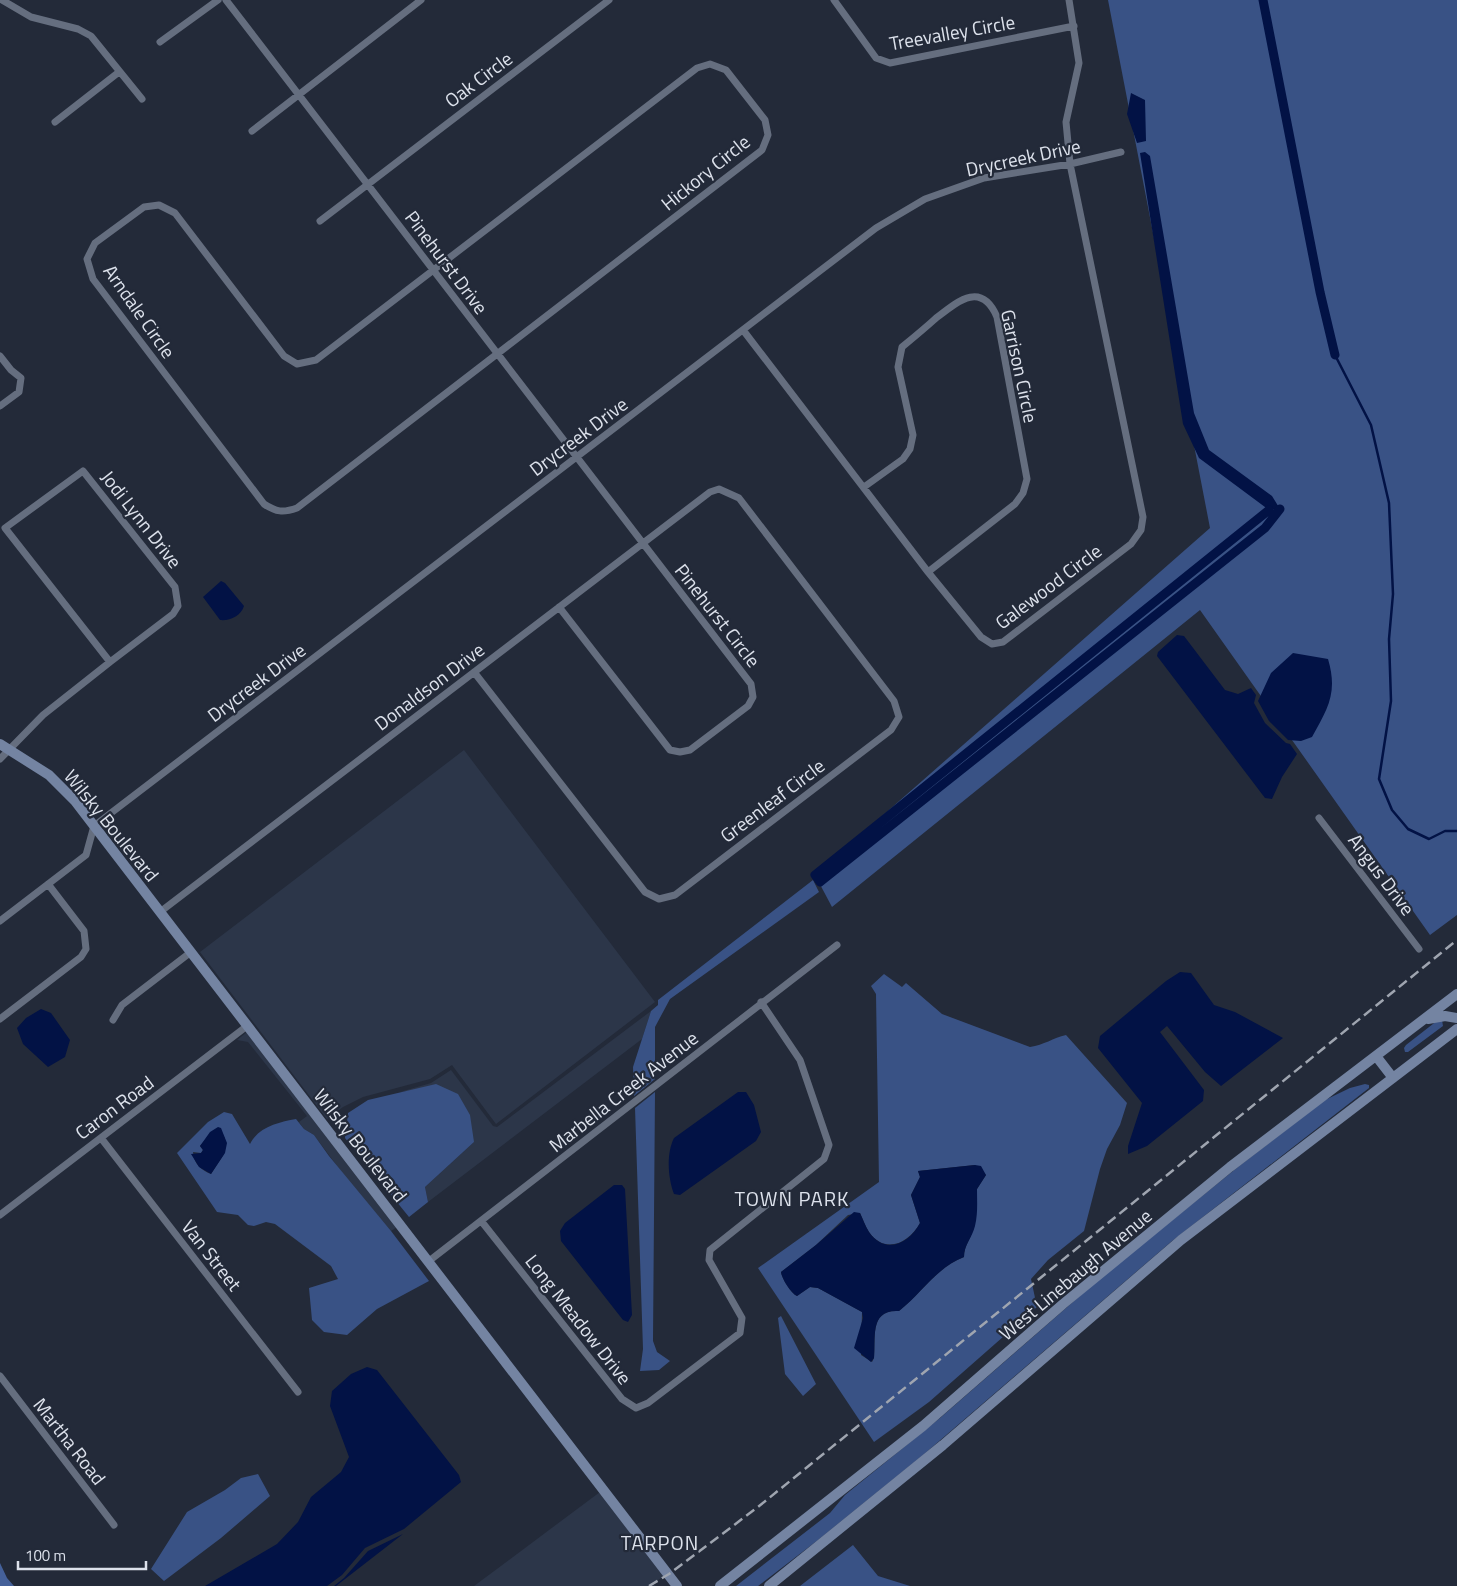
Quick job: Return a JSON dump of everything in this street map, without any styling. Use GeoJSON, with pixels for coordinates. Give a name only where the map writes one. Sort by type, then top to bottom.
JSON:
{"type":"FeatureCollection","features":[{"type":"Feature","properties":{"kind":"main road","name":"Wilsky Boulevard"},"geometry":{"type":"LineString","coordinates":[[4,746],[56,782],[94,826],[677,1586]]}},
{"type":"Feature","properties":{"kind":"main road","name":"West Linebaugh Avenue"},"geometry":{"type":"LineString","coordinates":[[720,1586],[923,1426],[1063,1304],[1230,1167],[1457,994]]}},
{"type":"Feature","properties":{"kind":"main road"},"geometry":{"type":"LineString","coordinates":[[1420,1022],[1445,1016],[1457,1018]]}},
{"type":"Feature","properties":{"kind":"main road"},"geometry":{"type":"LineString","coordinates":[[769,1586],[943,1445],[1181,1240],[1457,1029]]}},
{"type":"Feature","properties":{"kind":"main road"},"geometry":{"type":"LineString","coordinates":[[1376,1056],[1393,1078]]}},
{"type":"Feature","properties":{"kind":"street"},"geometry":{"type":"LineString","coordinates":[[2,0],[31,17],[78,29],[91,36],[142,99]]}},
{"type":"Feature","properties":{"kind":"street"},"geometry":{"type":"LineString","coordinates":[[160,42],[218,0]]}},
{"type":"Feature","properties":{"kind":"street","name":"Pinehurst Drive"},"geometry":{"type":"LineString","coordinates":[[226,0],[642,544]]}},
{"type":"Feature","properties":{"kind":"street"},"geometry":{"type":"LineString","coordinates":[[252,131],[421,0]]}},
{"type":"Feature","properties":{"kind":"street","name":"Oak Circle"},"geometry":{"type":"LineString","coordinates":[[320,221],[609,0]]}},
{"type":"Feature","properties":{"kind":"street","name":"Treevalley Circle"},"geometry":{"type":"LineString","coordinates":[[834,0],[876,58],[890,63],[1074,26]]}},
{"type":"Feature","properties":{"kind":"street","name":"Galewood Circle"},"geometry":{"type":"LineString","coordinates":[[743,330],[928,572],[981,637],[992,644],[1003,642],[1131,544],[1141,530],[1143,518],[1070,164],[1066,122],[1079,63],[1069,0]]}},
{"type":"Feature","properties":{"kind":"street","name":"Hickory Circle"},"geometry":{"type":"LineString","coordinates":[[433,270],[697,68],[710,64],[726,70],[765,120],[768,135],[762,150],[497,354]]}},
{"type":"Feature","properties":{"kind":"street"},"geometry":{"type":"LineString","coordinates":[[55,122],[119,72]]}},
{"type":"Feature","properties":{"kind":"street","name":"Drycreek Drive"},"geometry":{"type":"LineString","coordinates":[[94,826],[876,228],[925,199],[984,178],[1070,164],[1120,152]]}},
{"type":"Feature","properties":{"kind":"street","name":"Arndale Circle"},"geometry":{"type":"LineString","coordinates":[[433,270],[316,360],[297,364],[284,356],[175,213],[159,205],[144,207],[95,244],[88,259],[93,279],[264,504],[274,511],[286,512],[297,508],[497,354]]}},
{"type":"Feature","properties":{"kind":"street","name":"Garrison Circle"},"geometry":{"type":"LineString","coordinates":[[864,487],[902,458],[910,449],[913,435],[898,367],[902,347],[961,299],[978,297],[992,305],[997,317],[1027,479],[1023,493],[1015,504],[928,572]]}},
{"type":"Feature","properties":{"kind":"street"},"geometry":{"type":"LineString","coordinates":[[0,356],[22,378],[19,392],[0,406]]}},
{"type":"Feature","properties":{"kind":"street","name":"Jodi Lynn Drive"},"geometry":{"type":"LineString","coordinates":[[83,471],[175,587],[178,606],[173,614],[110,662],[5,528],[83,471]]}},
{"type":"Feature","properties":{"kind":"street","name":"Donaldson Drive"},"geometry":{"type":"LineString","coordinates":[[160,912],[710,492],[719,489]]}},
{"type":"Feature","properties":{"kind":"street","name":"Greenleaf Circle"},"geometry":{"type":"LineString","coordinates":[[474,672],[645,892],[659,899],[675,895],[891,730],[899,717],[894,701],[739,498],[719,489]]}},
{"type":"Feature","properties":{"kind":"street","name":"Pinehurst Circle"},"geometry":{"type":"LineString","coordinates":[[559,607],[670,750],[680,752],[690,750],[748,706],[753,697],[751,684],[642,544]]}},
{"type":"Feature","properties":{"kind":"street"},"geometry":{"type":"LineString","coordinates":[[0,759],[4,746],[110,662]]}},
{"type":"Feature","properties":{"kind":"street","name":"Angus Drive"},"geometry":{"type":"LineString","coordinates":[[1319,818],[1419,949]]}},
{"type":"Feature","properties":{"kind":"street"},"geometry":{"type":"LineString","coordinates":[[0,921],[86,855],[94,826]]}},
{"type":"Feature","properties":{"kind":"street"},"geometry":{"type":"LineString","coordinates":[[0,1019],[81,957],[86,949],[84,931],[48,884]]}},
{"type":"Feature","properties":{"kind":"street","name":"Marbella Creek Avenue"},"geometry":{"type":"LineString","coordinates":[[429,1261],[482,1222],[836,945]]}},
{"type":"Feature","properties":{"kind":"street"},"geometry":{"type":"LineString","coordinates":[[113,1020],[122,1005],[191,952]]}},
{"type":"Feature","properties":{"kind":"street","name":"Long Meadow Drive"},"geometry":{"type":"LineString","coordinates":[[482,1222],[622,1399],[636,1408],[648,1403],[740,1333],[742,1318],[709,1260],[710,1250],[824,1159],[829,1145],[800,1060],[761,1002]]}},
{"type":"Feature","properties":{"kind":"street","name":"Caron Road"},"geometry":{"type":"LineString","coordinates":[[0,1215],[247,1026]]}},
{"type":"Feature","properties":{"kind":"street","name":"Van Street"},"geometry":{"type":"LineString","coordinates":[[100,1138],[298,1392]]}},
{"type":"Feature","properties":{"kind":"street","name":"Martha Road"},"geometry":{"type":"LineString","coordinates":[[0,1376],[114,1525]]}},
{"type":"Feature","properties":{"kind":"shaded area"},"geometry":{"type":"Polygon","coordinates":[[[1108,0],[1457,0],[1457,915],[1430,935],[1200,610],[832,907],[815,875],[1210,528],[1108,0]]]}},
{"type":"Feature","properties":{"kind":"shaded area"},"geometry":{"type":"Polygon","coordinates":[[[1131,93],[1145,100],[1146,141],[1137,143],[1127,114],[1131,93]]]}},
{"type":"Feature","properties":{"kind":"shaded area"},"geometry":{"type":"Polygon","coordinates":[[[1145,152],[1150,156],[1194,413],[1209,450],[1272,496],[1280,509],[1269,510],[1199,458],[1183,424],[1140,153],[1145,152]]]}},
{"type":"Feature","properties":{"kind":"shaded area"},"geometry":{"type":"Polygon","coordinates":[[[221,581],[225,583],[244,606],[238,615],[231,619],[220,620],[203,597],[221,581]]]}},
{"type":"Feature","properties":{"kind":"shaded area"},"geometry":{"type":"Polygon","coordinates":[[[1177,635],[1184,636],[1225,690],[1238,694],[1251,688],[1256,695],[1254,703],[1265,723],[1286,743],[1290,744],[1297,754],[1282,777],[1272,799],[1265,798],[1157,656],[1158,652],[1177,635]]]}},
{"type":"Feature","properties":{"kind":"shaded area"},"geometry":{"type":"Polygon","coordinates":[[[1293,653],[1328,659],[1332,681],[1330,700],[1323,717],[1312,737],[1301,741],[1288,740],[1269,721],[1258,701],[1271,673],[1293,653]]]}},
{"type":"Feature","properties":{"kind":"shaded area"},"geometry":{"type":"Polygon","coordinates":[[[464,750],[655,1002],[496,1124],[452,1065],[430,1079],[363,1097],[343,1107],[327,1119],[200,952],[464,750]]]}},
{"type":"Feature","properties":{"kind":"shaded area"},"geometry":{"type":"Polygon","coordinates":[[[813,880],[819,892],[670,999],[655,1027],[655,1079],[634,1096],[633,1067],[651,1011],[658,1005],[658,1000],[813,880]]]}},
{"type":"Feature","properties":{"kind":"shaded area"},"geometry":{"type":"Polygon","coordinates":[[[1180,972],[1191,973],[1214,1005],[1235,1012],[1283,1038],[1221,1086],[1205,1072],[1167,1026],[1160,1032],[1204,1090],[1203,1101],[1147,1146],[1128,1154],[1128,1146],[1142,1103],[1098,1048],[1100,1036],[1166,981],[1180,972]]]}},
{"type":"Feature","properties":{"kind":"shaded area"},"geometry":{"type":"Polygon","coordinates":[[[884,974],[902,987],[906,983],[942,1014],[1030,1047],[1066,1035],[1127,1103],[1120,1125],[1107,1149],[1100,1169],[1084,1231],[1048,1260],[1031,1279],[1037,1307],[929,1402],[874,1442],[758,1268],[879,1182],[876,994],[871,986],[884,974]],[[975,1165],[918,1171],[920,1177],[911,1195],[920,1223],[910,1236],[896,1244],[882,1243],[869,1232],[860,1213],[848,1215],[816,1245],[781,1272],[785,1282],[797,1296],[810,1287],[818,1288],[862,1312],[861,1355],[872,1362],[878,1320],[889,1312],[899,1311],[937,1274],[964,1257],[974,1224],[977,1189],[986,1175],[975,1165]]]}},
{"type":"Feature","properties":{"kind":"shaded area"},"geometry":{"type":"Polygon","coordinates":[[[41,1009],[51,1013],[70,1040],[65,1057],[48,1067],[23,1044],[17,1028],[26,1018],[41,1009]]]}},
{"type":"Feature","properties":{"kind":"shaded area"},"geometry":{"type":"Polygon","coordinates":[[[651,1011],[642,1039],[428,1202],[425,1187],[474,1142],[407,1091],[400,1092],[431,1083],[451,1070],[493,1126],[497,1127],[651,1011]]]}},
{"type":"Feature","properties":{"kind":"shaded area"},"geometry":{"type":"Polygon","coordinates":[[[1438,1020],[1442,1020],[1443,1026],[1408,1052],[1405,1052],[1404,1048],[1406,1045],[1438,1020]]]}},
{"type":"Feature","properties":{"kind":"shaded area"},"geometry":{"type":"Polygon","coordinates":[[[247,1032],[397,1227],[391,1231],[349,1182],[314,1135],[304,1129],[299,1122],[307,1116],[248,1042],[237,1040],[247,1032]]]}},
{"type":"Feature","properties":{"kind":"shaded area"},"geometry":{"type":"Polygon","coordinates":[[[436,1084],[458,1094],[470,1115],[474,1142],[425,1187],[428,1202],[409,1217],[345,1138],[348,1113],[368,1100],[436,1084]]]}},
{"type":"Feature","properties":{"kind":"shaded area"},"geometry":{"type":"Polygon","coordinates":[[[1365,1084],[1369,1085],[1369,1088],[1172,1241],[923,1455],[818,1540],[758,1586],[736,1586],[830,1513],[845,1495],[940,1418],[1097,1281],[1238,1167],[1325,1100],[1350,1088],[1365,1084]]]}},
{"type":"Feature","properties":{"kind":"shaded area"},"geometry":{"type":"Polygon","coordinates":[[[655,1092],[653,1341],[657,1352],[670,1361],[659,1370],[640,1371],[643,1349],[635,1108],[655,1092]]]}},
{"type":"Feature","properties":{"kind":"shaded area"},"geometry":{"type":"Polygon","coordinates":[[[738,1092],[746,1092],[754,1105],[761,1132],[756,1141],[680,1195],[674,1194],[670,1181],[669,1166],[671,1144],[674,1138],[738,1092]]]}},
{"type":"Feature","properties":{"kind":"shaded area"},"geometry":{"type":"Polygon","coordinates":[[[224,1112],[232,1114],[250,1144],[258,1133],[264,1129],[296,1119],[304,1129],[314,1135],[429,1281],[377,1309],[347,1335],[324,1332],[312,1320],[309,1288],[338,1279],[331,1266],[275,1224],[266,1222],[254,1226],[248,1225],[238,1215],[217,1212],[177,1153],[208,1122],[224,1112]],[[210,1134],[200,1146],[203,1150],[201,1153],[193,1152],[199,1166],[211,1174],[224,1154],[225,1138],[222,1135],[210,1134]]]}},
{"type":"Feature","properties":{"kind":"shaded area"},"geometry":{"type":"Polygon","coordinates":[[[218,1127],[221,1128],[227,1143],[225,1153],[211,1174],[199,1167],[191,1154],[201,1153],[203,1150],[200,1146],[210,1132],[218,1127]]]}},
{"type":"Feature","properties":{"kind":"shaded area"},"geometry":{"type":"Polygon","coordinates":[[[981,1166],[986,1175],[977,1189],[976,1221],[965,1249],[964,1257],[937,1274],[899,1311],[889,1312],[878,1320],[875,1334],[874,1358],[871,1362],[854,1348],[863,1318],[862,1312],[818,1288],[810,1287],[797,1296],[787,1286],[781,1272],[854,1212],[860,1213],[868,1230],[875,1239],[889,1245],[896,1244],[910,1236],[920,1223],[911,1195],[920,1177],[918,1171],[981,1166]]]}},
{"type":"Feature","properties":{"kind":"shaded area"},"geometry":{"type":"Polygon","coordinates":[[[614,1185],[622,1185],[625,1189],[632,1315],[628,1322],[623,1320],[561,1241],[560,1231],[565,1223],[614,1185]]]}},
{"type":"Feature","properties":{"kind":"shaded area"},"geometry":{"type":"Polygon","coordinates":[[[781,1316],[816,1384],[803,1396],[785,1374],[778,1318],[781,1316]]]}},
{"type":"Feature","properties":{"kind":"shaded area"},"geometry":{"type":"Polygon","coordinates":[[[367,1367],[377,1370],[459,1475],[461,1482],[404,1529],[365,1548],[342,1575],[327,1586],[205,1586],[277,1544],[298,1522],[311,1497],[341,1472],[349,1457],[330,1406],[332,1391],[351,1374],[367,1367]]]}},
{"type":"Feature","properties":{"kind":"shaded area"},"geometry":{"type":"Polygon","coordinates":[[[258,1474],[270,1496],[221,1538],[164,1581],[151,1569],[187,1512],[225,1490],[241,1478],[258,1474]]]}},
{"type":"Feature","properties":{"kind":"shaded area"},"geometry":{"type":"Polygon","coordinates":[[[600,1492],[665,1576],[653,1583],[655,1586],[474,1586],[600,1492]]]}},
{"type":"Feature","properties":{"kind":"shaded area"},"geometry":{"type":"Polygon","coordinates":[[[403,1534],[334,1586],[344,1578],[368,1551],[403,1534]]]}},
{"type":"Feature","properties":{"kind":"shaded area"},"geometry":{"type":"Polygon","coordinates":[[[853,1545],[878,1576],[910,1586],[800,1586],[853,1545]]]}},
{"type":"Feature","properties":{"kind":"shaded area"},"geometry":{"type":"Polygon","coordinates":[[[0,1563],[7,1578],[14,1586],[0,1586],[0,1563]]]}},
{"type":"Feature","properties":{"kind":"waterway"},"geometry":{"type":"LineString","coordinates":[[1263,0],[1320,292],[1335,355]]}},
{"type":"Feature","properties":{"kind":"waterway"},"geometry":{"type":"LineString","coordinates":[[1335,355],[1371,425],[1389,503],[1393,594],[1389,639],[1391,701],[1379,779],[1392,810],[1408,829],[1429,839],[1445,831],[1457,831]]}},
{"type":"Feature","properties":{"kind":"waterway"},"geometry":{"type":"LineString","coordinates":[[1269,510],[815,875],[820,882],[1265,528],[1280,509]]}},
{"type":"Feature","properties":{"kind":"railway"},"geometry":{"type":"LineString","coordinates":[[649,1586],[669,1574],[758,1507],[1457,940]]}},
{"type":"Feature","properties":{"kind":"district","name":"TOWN PARK"},"geometry":{"type":"Point","coordinates":[792,1198]}},
{"type":"Feature","properties":{"kind":"district","name":"TARPON"},"geometry":{"type":"Point","coordinates":[660,1542]}}]}
